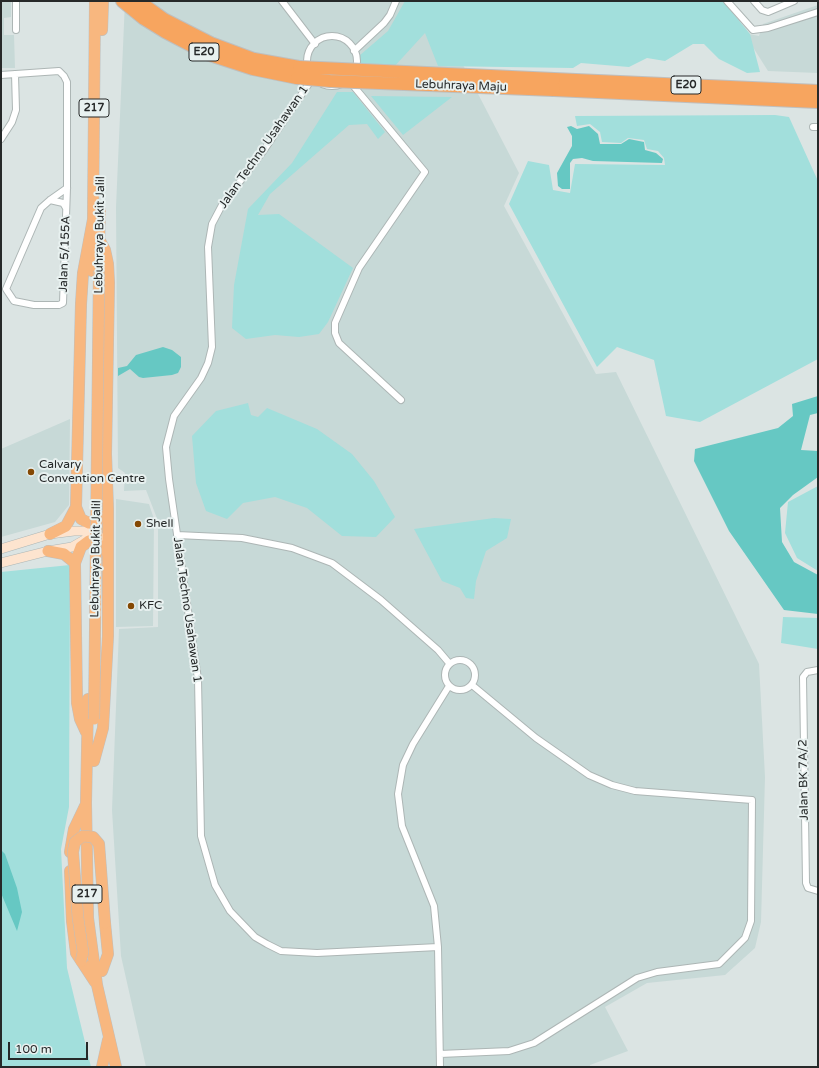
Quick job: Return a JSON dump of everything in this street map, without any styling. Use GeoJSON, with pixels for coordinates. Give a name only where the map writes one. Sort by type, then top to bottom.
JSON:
{"type":"FeatureCollection","features":[{"type":"Feature","properties":{"kind":"highway","name":"Lebuhraya Bukit Jalil"},"geometry":{"type":"LineString","coordinates":[[95,1],[94,214],[96,271],[94,894],[102,971],[108,1008],[123,1067]]}},
{"type":"Feature","properties":{"kind":"highway","name":"Lebuhraya Bukit Jalil"},"geometry":{"type":"LineString","coordinates":[[103,1],[100,241],[96,271],[86,803],[88,906],[97,985],[108,1038],[116,1067]]}},
{"type":"Feature","properties":{"kind":"highway","name":"Lebuhraya Maju"},"geometry":{"type":"LineString","coordinates":[[122,1],[154,25],[202,51],[231,63],[277,75],[330,81],[818,91]]}},
{"type":"Feature","properties":{"kind":"highway","name":"Lebuhraya Maju"},"geometry":{"type":"LineString","coordinates":[[138,1],[164,19],[210,43],[254,59],[282,64],[329,69],[554,85],[818,102]]}},
{"type":"Feature","properties":{"kind":"highway"},"geometry":{"type":"LineString","coordinates":[[94,214],[83,272],[80,304],[76,507],[81,519],[89,523],[100,519],[108,509]]}},
{"type":"Feature","properties":{"kind":"highway"},"geometry":{"type":"LineString","coordinates":[[94,761],[103,728],[108,648],[108,509],[106,454],[108,264],[105,250],[100,241]]}},
{"type":"Feature","properties":{"kind":"highway"},"geometry":{"type":"LineString","coordinates":[[50,534],[66,526],[76,507]]}},
{"type":"Feature","properties":{"kind":"highway"},"geometry":{"type":"LineString","coordinates":[[88,734],[80,719],[76,703],[75,563],[81,547],[89,541],[98,544],[108,552]]}},
{"type":"Feature","properties":{"kind":"highway"},"geometry":{"type":"LineString","coordinates":[[48,551],[64,554],[75,563]]}},
{"type":"Feature","properties":{"kind":"highway"},"geometry":{"type":"LineString","coordinates":[[86,803],[74,829],[70,866],[74,939],[76,953],[97,985]]}},
{"type":"Feature","properties":{"kind":"highway"},"geometry":{"type":"LineString","coordinates":[[81,961],[83,952],[78,918],[73,852],[76,842],[83,836],[93,837],[100,844],[108,954],[102,971]]}},
{"type":"Feature","properties":{"kind":"highway"},"geometry":{"type":"LineString","coordinates":[[102,1067],[108,1038]]}},
{"type":"Feature","properties":{"kind":"main road"},"geometry":{"type":"LineString","coordinates":[[1,562],[72,547],[108,526]]}},
{"type":"Feature","properties":{"kind":"main road"},"geometry":{"type":"LineString","coordinates":[[70,531],[75,536],[72,547]]}},
{"type":"Feature","properties":{"kind":"main road"},"geometry":{"type":"LineString","coordinates":[[1,549],[50,534],[70,531],[84,531],[104,539],[108,552]]}},
{"type":"Feature","properties":{"kind":"street"},"geometry":{"type":"LineString","coordinates":[[16,1],[16,30]]}},
{"type":"Feature","properties":{"kind":"street"},"geometry":{"type":"LineString","coordinates":[[282,1],[315,44]]}},
{"type":"Feature","properties":{"kind":"street"},"geometry":{"type":"LineString","coordinates":[[354,51],[384,23],[396,1]]}},
{"type":"Feature","properties":{"kind":"street"},"geometry":{"type":"LineString","coordinates":[[727,1],[753,30],[768,28],[818,12]]}},
{"type":"Feature","properties":{"kind":"street"},"geometry":{"type":"LineString","coordinates":[[754,1],[762,10],[768,12],[793,1]]}},
{"type":"Feature","properties":{"kind":"street"},"geometry":{"type":"LineString","coordinates":[[334,36],[344,39],[354,51],[356,66],[348,80],[337,86],[330,86],[324,85],[313,77],[308,64],[308,56],[315,44],[324,38],[334,36]]}},
{"type":"Feature","properties":{"kind":"street","name":"Jalan 5/155A"},"geometry":{"type":"LineString","coordinates":[[1,74],[59,71],[67,82],[67,188],[63,303],[59,306],[34,305],[14,301],[6,289],[41,208],[67,188]]}},
{"type":"Feature","properties":{"kind":"street"},"geometry":{"type":"LineString","coordinates":[[1,139],[12,122],[16,110],[14,74]]}},
{"type":"Feature","properties":{"kind":"street","name":"Jalan Techno Usahawan 1"},"geometry":{"type":"LineString","coordinates":[[313,77],[264,150],[222,205],[212,224],[208,247],[212,347],[208,362],[201,378],[174,416],[166,447],[198,679],[201,836],[215,885],[230,911],[255,937],[281,951],[317,953],[438,947]]}},
{"type":"Feature","properties":{"kind":"street"},"geometry":{"type":"LineString","coordinates":[[348,80],[425,172],[358,268],[335,323],[335,333],[339,343],[401,400]]}},
{"type":"Feature","properties":{"kind":"street","name":"Jalan 5/155A"},"geometry":{"type":"LineString","coordinates":[[50,200],[63,203],[66,208]]}},
{"type":"Feature","properties":{"kind":"street"},"geometry":{"type":"LineString","coordinates":[[177,535],[242,538],[292,548],[332,563],[381,600],[438,650],[449,663]]}},
{"type":"Feature","properties":{"kind":"street"},"geometry":{"type":"LineString","coordinates":[[458,659],[468,662],[474,670],[474,680],[472,685],[463,690],[453,689],[449,686],[444,677],[446,667],[449,663],[458,659]]}},
{"type":"Feature","properties":{"kind":"street","name":"Jalan BK 7A/2"},"geometry":{"type":"LineString","coordinates":[[818,670],[807,672],[803,677],[806,883],[808,888],[818,891]]}},
{"type":"Feature","properties":{"kind":"street"},"geometry":{"type":"LineString","coordinates":[[440,1054],[509,1052],[534,1043],[637,978],[657,972],[719,964],[746,938],[751,921],[752,800],[635,791],[612,786],[589,775],[536,738],[472,685]]}},
{"type":"Feature","properties":{"kind":"street"},"geometry":{"type":"LineString","coordinates":[[440,1067],[438,947],[434,906],[402,826],[398,794],[403,765],[413,744],[449,686]]}},
{"type":"Feature","properties":{"kind":"shaded area"},"geometry":{"type":"Polygon","coordinates":[[[1,1],[11,1],[11,17],[4,18],[4,35],[14,35],[15,68],[1,68],[1,1]]]}},
{"type":"Feature","properties":{"kind":"shaded area"},"geometry":{"type":"Polygon","coordinates":[[[125,1],[434,1],[447,34],[519,173],[504,206],[596,374],[616,372],[759,664],[765,777],[761,922],[755,948],[725,975],[647,983],[605,1007],[628,1051],[590,1065],[590,1067],[146,1067],[121,956],[112,810],[119,629],[158,627],[158,521],[146,490],[124,491],[125,473],[118,468],[116,207],[125,1]]]}},
{"type":"Feature","properties":{"kind":"shaded area"},"geometry":{"type":"Polygon","coordinates":[[[405,1],[723,1],[750,34],[760,72],[747,73],[719,59],[704,44],[693,44],[665,61],[647,58],[629,67],[581,63],[573,68],[438,66],[425,33],[393,68],[359,66],[359,56],[388,31],[405,1]]]}},
{"type":"Feature","properties":{"kind":"shaded area"},"geometry":{"type":"Polygon","coordinates":[[[818,5],[818,73],[768,71],[744,33],[759,36],[763,24],[818,5]]]}},
{"type":"Feature","properties":{"kind":"shaded area"},"geometry":{"type":"Polygon","coordinates":[[[337,92],[353,92],[385,132],[378,139],[367,124],[349,125],[270,194],[258,215],[279,214],[353,268],[328,322],[319,334],[299,337],[275,335],[246,339],[232,328],[234,285],[248,209],[292,163],[337,92]]]}},
{"type":"Feature","properties":{"kind":"shaded area"},"geometry":{"type":"Polygon","coordinates":[[[371,96],[452,97],[403,135],[371,96]]]}},
{"type":"Feature","properties":{"kind":"shaded area"},"geometry":{"type":"Polygon","coordinates":[[[775,115],[789,117],[818,181],[818,359],[700,422],[666,416],[654,360],[617,347],[597,367],[509,204],[528,161],[549,165],[553,190],[570,193],[575,164],[665,165],[664,158],[658,151],[647,149],[644,140],[628,138],[621,143],[602,142],[600,132],[590,124],[577,126],[575,116],[775,115]]]}},
{"type":"Feature","properties":{"kind":"shaded area"},"geometry":{"type":"Polygon","coordinates":[[[571,126],[577,129],[589,126],[598,134],[600,144],[621,144],[629,139],[644,142],[645,150],[656,153],[663,159],[662,163],[593,161],[582,158],[573,159],[570,163],[570,189],[562,189],[558,186],[557,173],[572,146],[572,136],[567,127],[571,126]]]}},
{"type":"Feature","properties":{"kind":"shaded area"},"geometry":{"type":"Polygon","coordinates":[[[163,347],[172,350],[181,357],[181,367],[178,373],[143,378],[139,377],[130,369],[118,376],[118,368],[127,366],[136,355],[163,347]]]}},
{"type":"Feature","properties":{"kind":"shaded area"},"geometry":{"type":"Polygon","coordinates":[[[818,396],[818,413],[810,415],[801,450],[818,451],[818,477],[793,495],[780,508],[782,542],[794,562],[818,575],[818,614],[784,610],[729,531],[694,461],[695,449],[778,428],[793,416],[792,404],[818,396]]]}},
{"type":"Feature","properties":{"kind":"shaded area"},"geometry":{"type":"Polygon","coordinates":[[[248,403],[251,415],[258,417],[267,408],[317,429],[352,454],[374,481],[395,517],[376,537],[342,536],[307,508],[275,497],[243,503],[227,519],[206,511],[196,483],[192,436],[216,411],[248,403]]]}},
{"type":"Feature","properties":{"kind":"shaded area","name":"Calvary Convention Centre"},"geometry":{"type":"Polygon","coordinates":[[[70,419],[69,505],[55,522],[1,537],[1,449],[70,419]]]}},
{"type":"Feature","properties":{"kind":"shaded area"},"geometry":{"type":"Polygon","coordinates":[[[818,486],[818,571],[797,558],[785,533],[788,502],[818,486]]]}},
{"type":"Feature","properties":{"kind":"shaded area"},"geometry":{"type":"Polygon","coordinates":[[[116,499],[149,504],[154,519],[153,626],[116,627],[116,499]]]}},
{"type":"Feature","properties":{"kind":"shaded area"},"geometry":{"type":"Polygon","coordinates":[[[494,518],[511,519],[507,538],[486,551],[476,581],[474,599],[466,598],[460,588],[442,581],[414,529],[494,518]]]}},
{"type":"Feature","properties":{"kind":"shaded area"},"geometry":{"type":"Polygon","coordinates":[[[70,565],[69,807],[61,849],[67,968],[91,1067],[1,1067],[1,572],[70,565]]]}},
{"type":"Feature","properties":{"kind":"shaded area"},"geometry":{"type":"Polygon","coordinates":[[[783,617],[818,618],[818,649],[781,643],[783,617]]]}},
{"type":"Feature","properties":{"kind":"shaded area"},"geometry":{"type":"Polygon","coordinates":[[[1,850],[5,854],[17,888],[22,912],[17,931],[1,893],[1,850]]]}},
{"type":"Feature","properties":{"kind":"place","name":"Calvary Convention Centre"},"geometry":{"type":"Point","coordinates":[31,472]}},
{"type":"Feature","properties":{"kind":"place","name":"Shell"},"geometry":{"type":"Point","coordinates":[138,524]}},
{"type":"Feature","properties":{"kind":"place","name":"KFC"},"geometry":{"type":"Point","coordinates":[131,606]}}]}
